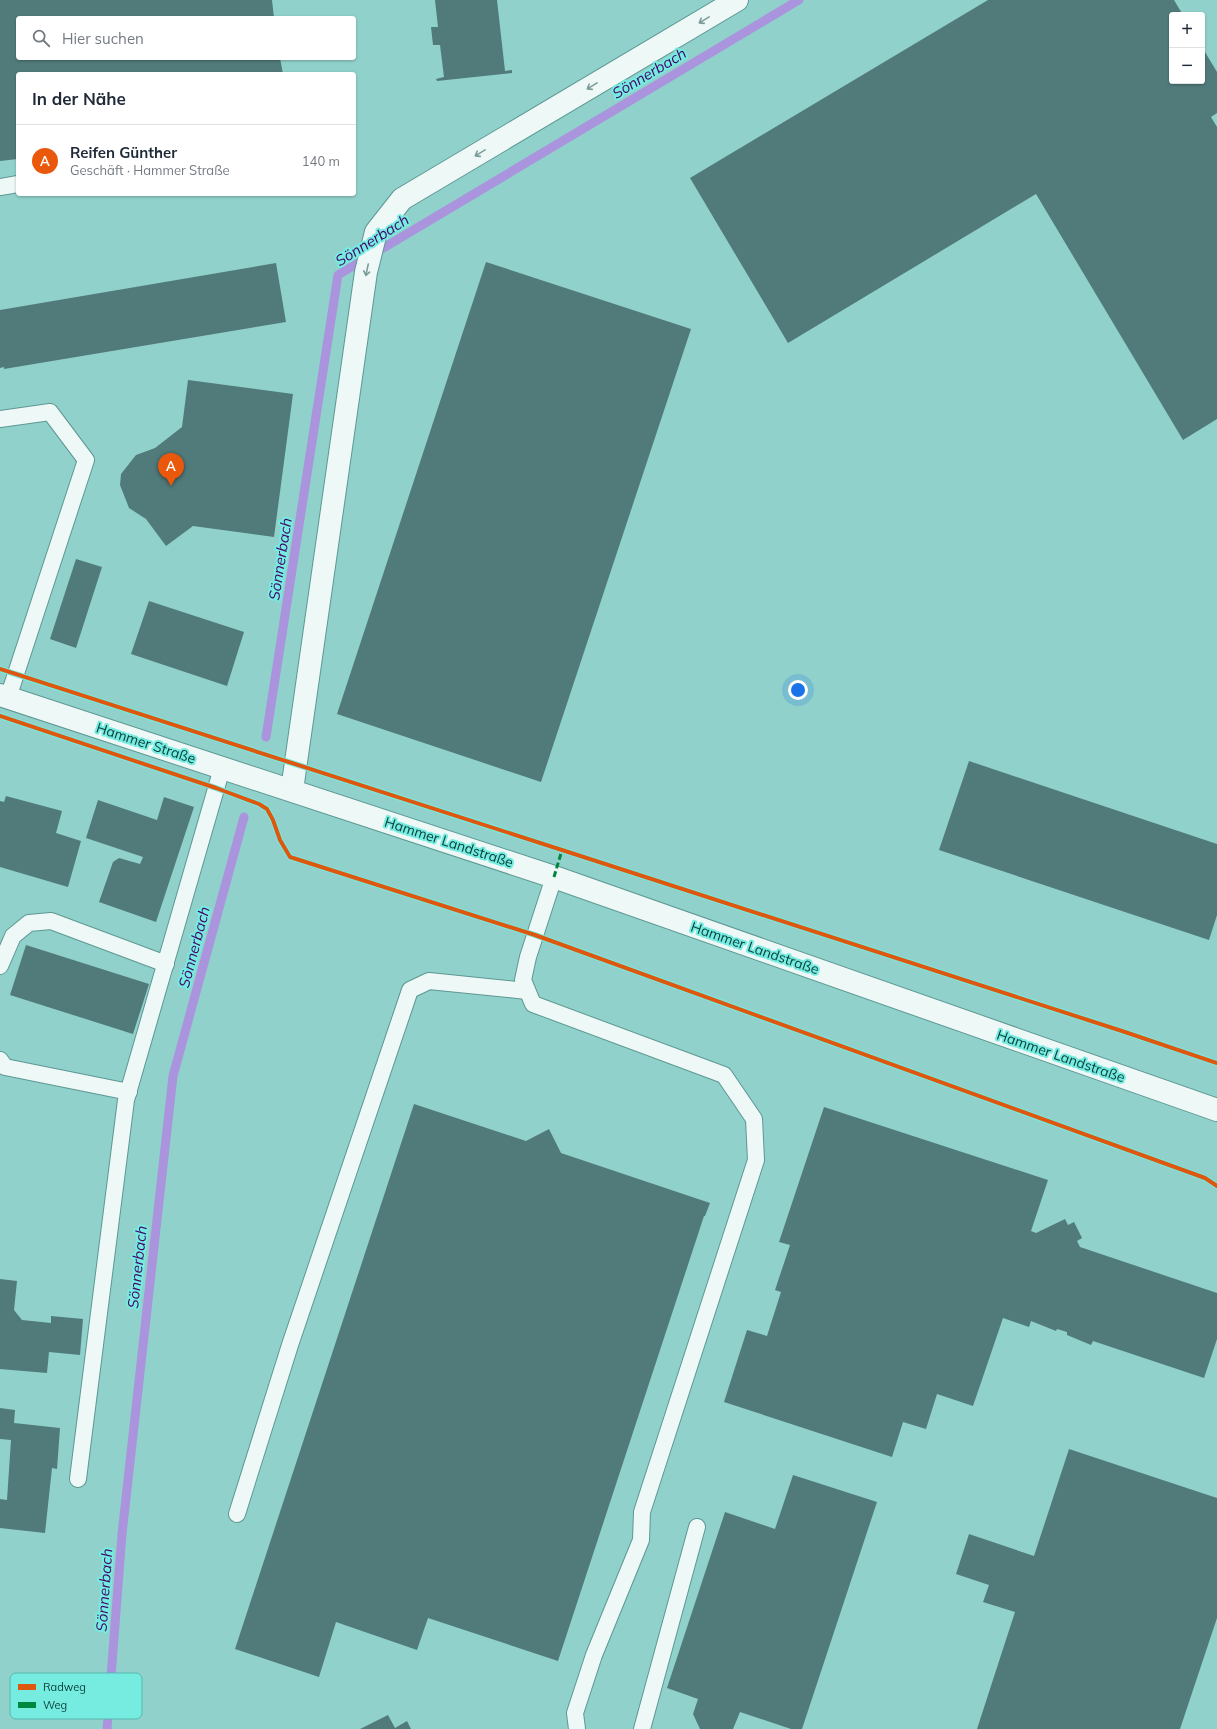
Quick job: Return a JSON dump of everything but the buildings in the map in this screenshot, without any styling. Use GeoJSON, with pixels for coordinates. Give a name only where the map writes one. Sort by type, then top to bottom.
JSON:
{"type":"FeatureCollection","features":[{"type":"Feature","properties":{"kind":"street"},"geometry":{"type":"LineString","coordinates":[[292,790],[366,272],[376,232],[402,200],[737,0]]}},
{"type":"Feature","properties":{"kind":"street","name":"Hammer Straße"},"geometry":{"type":"LineString","coordinates":[[4,697],[292,790]]}},
{"type":"Feature","properties":{"kind":"street","name":"Hammer Landstraße"},"geometry":{"type":"LineString","coordinates":[[292,790],[554,877],[1217,1110]]}},
{"type":"Feature","properties":{"kind":"lane"},"geometry":{"type":"LineString","coordinates":[[0,187],[16,184]]}},
{"type":"Feature","properties":{"kind":"lane"},"geometry":{"type":"LineString","coordinates":[[0,419],[50,412],[86,460],[4,697]]}},
{"type":"Feature","properties":{"kind":"lane"},"geometry":{"type":"LineString","coordinates":[[78,1479],[126,1100],[222,768]]}},
{"type":"Feature","properties":{"kind":"lane"},"geometry":{"type":"LineString","coordinates":[[554,877],[528,957],[523,980],[533,1004],[724,1075],[754,1119],[756,1160],[642,1512],[641,1540],[594,1655],[575,1713],[577,1729]]}},
{"type":"Feature","properties":{"kind":"lane"},"geometry":{"type":"LineString","coordinates":[[0,966],[13,936],[30,923],[51,921],[166,964]]}},
{"type":"Feature","properties":{"kind":"lane"},"geometry":{"type":"LineString","coordinates":[[237,1514],[290,1345],[410,990],[429,981],[527,991]]}},
{"type":"Feature","properties":{"kind":"lane"},"geometry":{"type":"LineString","coordinates":[[0,1060],[5,1067],[129,1092]]}},
{"type":"Feature","properties":{"kind":"lane"},"geometry":{"type":"LineString","coordinates":[[642,1729],[697,1527]]}},
{"type":"Feature","properties":{"kind":"waterway","name":"Sönnerbach"},"geometry":{"type":"LineString","coordinates":[[266,737],[338,275],[799,0]]}},
{"type":"Feature","properties":{"kind":"waterway","name":"Sönnerbach"},"geometry":{"type":"LineString","coordinates":[[111,1673],[122,1534],[173,1076],[244,817]]}},
{"type":"Feature","properties":{"kind":"waterway","name":"Sönnerbach"},"geometry":{"type":"LineString","coordinates":[[107,1729],[108,1719]]}},
{"type":"Feature","properties":{"kind":"marked path"},"geometry":{"type":"LineString","coordinates":[[554,877],[562,850]]}},
{"type":"Feature","properties":{"kind":"cycle path"},"geometry":{"type":"LineString","coordinates":[[0,669],[1217,1063]]}},
{"type":"Feature","properties":{"kind":"cycle path"},"geometry":{"type":"LineString","coordinates":[[0,716],[216,788],[259,804],[267,809],[273,820],[280,840],[290,857],[535,935],[1205,1178],[1217,1186]]}},
{"type":"Feature","properties":{"kind":"place","name":"Reifen Günther"},"geometry":{"type":"Point","coordinates":[171,486]}}]}
